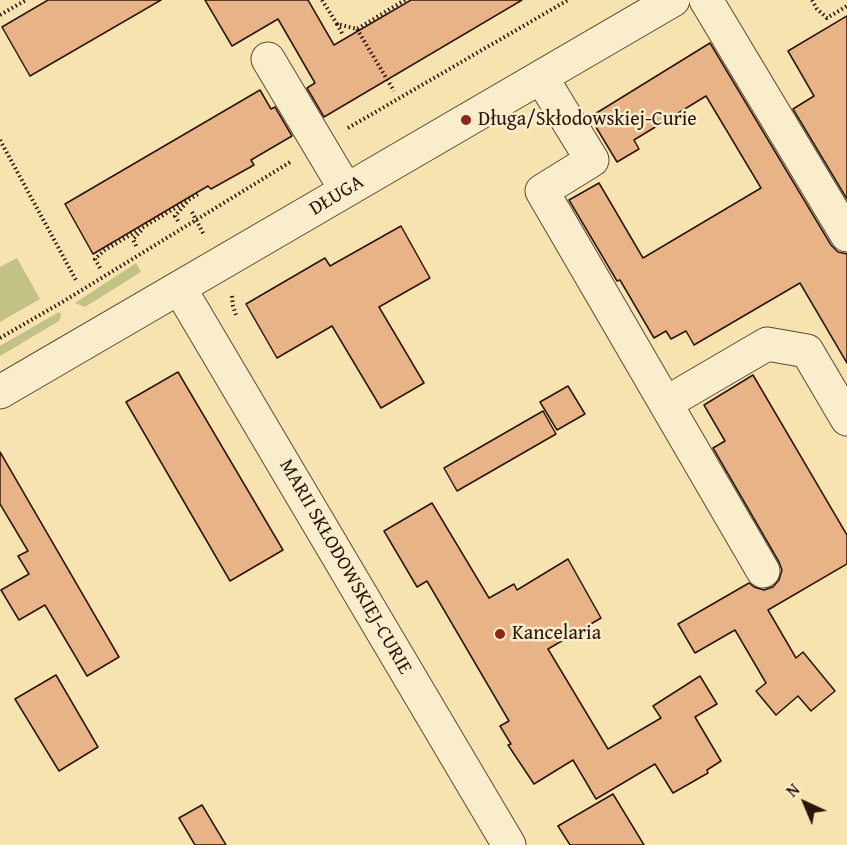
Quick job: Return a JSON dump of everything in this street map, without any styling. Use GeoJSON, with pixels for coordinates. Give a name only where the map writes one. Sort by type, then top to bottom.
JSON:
{"type":"FeatureCollection","features":[{"type":"Feature","properties":{"kind":"street"},"geometry":{"type":"LineString","coordinates":[[706,0],[847,236]]}},
{"type":"Feature","properties":{"kind":"street","name":"DŁUGA"},"geometry":{"type":"LineString","coordinates":[[0,392],[541,77],[653,5]]}},
{"type":"Feature","properties":{"kind":"street"},"geometry":{"type":"LineString","coordinates":[[268,59],[346,190]]}},
{"type":"Feature","properties":{"kind":"street"},"geometry":{"type":"LineString","coordinates":[[541,77],[592,160],[542,190],[763,571]]}},
{"type":"Feature","properties":{"kind":"street","name":"MARII SKŁODOWSKIEJ-CURIE"},"geometry":{"type":"LineString","coordinates":[[180,289],[509,845]]}},
{"type":"Feature","properties":{"kind":"street"},"geometry":{"type":"LineString","coordinates":[[666,403],[767,344],[807,351],[847,419]]}},
{"type":"Feature","properties":{"kind":"path"},"geometry":{"type":"LineString","coordinates":[[0,15],[27,0]]}},
{"type":"Feature","properties":{"kind":"path"},"geometry":{"type":"LineString","coordinates":[[322,0],[343,35]]}},
{"type":"Feature","properties":{"kind":"path"},"geometry":{"type":"LineString","coordinates":[[357,29],[405,0]]}},
{"type":"Feature","properties":{"kind":"path"},"geometry":{"type":"LineString","coordinates":[[812,0],[826,18],[846,8]]}},
{"type":"Feature","properties":{"kind":"path"},"geometry":{"type":"LineString","coordinates":[[337,24],[357,29],[394,91]]}},
{"type":"Feature","properties":{"kind":"path"},"geometry":{"type":"LineString","coordinates":[[0,140],[77,282]]}},
{"type":"Feature","properties":{"kind":"path"},"geometry":{"type":"LineString","coordinates":[[100,268],[95,259],[105,250],[200,193]]}},
{"type":"Feature","properties":{"kind":"path"},"geometry":{"type":"LineString","coordinates":[[178,221],[175,216],[189,199]]}},
{"type":"Feature","properties":{"kind":"path"},"geometry":{"type":"LineString","coordinates":[[192,212],[207,239]]}},
{"type":"Feature","properties":{"kind":"path"},"geometry":{"type":"LineString","coordinates":[[136,246],[133,239],[148,225]]}},
{"type":"Feature","properties":{"kind":"path"},"geometry":{"type":"LineString","coordinates":[[0,338],[64,301]]}},
{"type":"Feature","properties":{"kind":"green space"},"geometry":{"type":"Polygon","coordinates":[[[17,258],[40,299],[0,322],[0,267],[17,258]]]}},
{"type":"Feature","properties":{"kind":"green space"},"geometry":{"type":"Polygon","coordinates":[[[136,263],[141,272],[85,307],[75,303],[136,263]]]}},
{"type":"Feature","properties":{"kind":"green space"},"geometry":{"type":"Polygon","coordinates":[[[59,312],[61,315],[59,321],[0,356],[0,346],[59,312]]]}},
{"type":"Feature","properties":{"kind":"building"},"geometry":{"type":"Polygon","coordinates":[[[48,0],[161,0],[30,76],[2,27],[48,0]]]}},
{"type":"Feature","properties":{"kind":"building"},"geometry":{"type":"Polygon","coordinates":[[[205,0],[308,0],[334,45],[411,0],[522,0],[324,117],[307,88],[315,83],[278,19],[232,46],[205,0]]]}},
{"type":"Feature","properties":{"kind":"building"},"geometry":{"type":"Polygon","coordinates":[[[847,16],[847,199],[793,109],[814,96],[788,51],[847,16]]]}},
{"type":"Feature","properties":{"kind":"building"},"geometry":{"type":"Polygon","coordinates":[[[710,43],[831,245],[838,252],[847,254],[847,363],[800,283],[694,345],[686,331],[671,339],[666,331],[654,338],[569,200],[599,183],[643,258],[761,188],[706,96],[634,140],[639,149],[617,162],[590,117],[710,43]]]}},
{"type":"Feature","properties":{"kind":"building"},"geometry":{"type":"Polygon","coordinates":[[[260,90],[271,109],[275,107],[292,136],[251,160],[254,165],[211,189],[208,186],[93,254],[65,204],[260,90]]]}},
{"type":"Feature","properties":{"kind":"building"},"geometry":{"type":"Polygon","coordinates":[[[401,226],[430,278],[379,307],[424,383],[381,408],[332,326],[277,358],[246,304],[325,258],[330,266],[401,226]]]}},
{"type":"Feature","properties":{"kind":"building"},"geometry":{"type":"Polygon","coordinates":[[[178,372],[283,550],[230,581],[126,402],[178,372]]]}},
{"type":"Feature","properties":{"kind":"building"},"geometry":{"type":"Polygon","coordinates":[[[753,375],[847,535],[847,564],[768,610],[796,658],[803,652],[835,691],[811,711],[798,696],[776,715],[756,691],[766,683],[735,630],[695,653],[678,624],[749,583],[764,590],[773,587],[779,580],[782,570],[779,562],[713,448],[725,441],[704,405],[753,375]]]}},
{"type":"Feature","properties":{"kind":"building"},"geometry":{"type":"Polygon","coordinates":[[[568,386],[585,414],[557,430],[540,402],[568,386]]]}},
{"type":"Feature","properties":{"kind":"building"},"geometry":{"type":"Polygon","coordinates":[[[543,411],[556,434],[457,491],[444,468],[543,411]]]}},
{"type":"Feature","properties":{"kind":"building"},"geometry":{"type":"Polygon","coordinates":[[[0,452],[119,657],[87,676],[45,605],[19,620],[1,590],[29,574],[18,556],[28,551],[0,504],[0,452]]]}},
{"type":"Feature","properties":{"kind":"building"},"geometry":{"type":"Polygon","coordinates":[[[432,503],[489,598],[514,584],[517,590],[568,559],[601,618],[548,649],[608,749],[661,718],[653,706],[700,676],[717,704],[695,717],[721,761],[707,770],[708,773],[673,793],[655,764],[596,799],[573,760],[534,784],[508,745],[511,744],[500,726],[509,721],[427,581],[417,587],[384,531],[432,503]]]}},
{"type":"Feature","properties":{"kind":"building"},"geometry":{"type":"Polygon","coordinates":[[[56,675],[98,747],[59,771],[15,699],[56,675]]]}},
{"type":"Feature","properties":{"kind":"building"},"geometry":{"type":"Polygon","coordinates":[[[613,794],[644,845],[570,845],[558,826],[613,794]]]}},
{"type":"Feature","properties":{"kind":"building"},"geometry":{"type":"Polygon","coordinates":[[[202,805],[226,845],[195,845],[179,818],[202,805]]]}},
{"type":"Feature","properties":{"kind":"place","name":"Długa/Skłodowskiej-Curie"},"geometry":{"type":"Point","coordinates":[466,120]}},
{"type":"Feature","properties":{"kind":"place","name":"Kancelaria"},"geometry":{"type":"Point","coordinates":[500,634]}}]}
